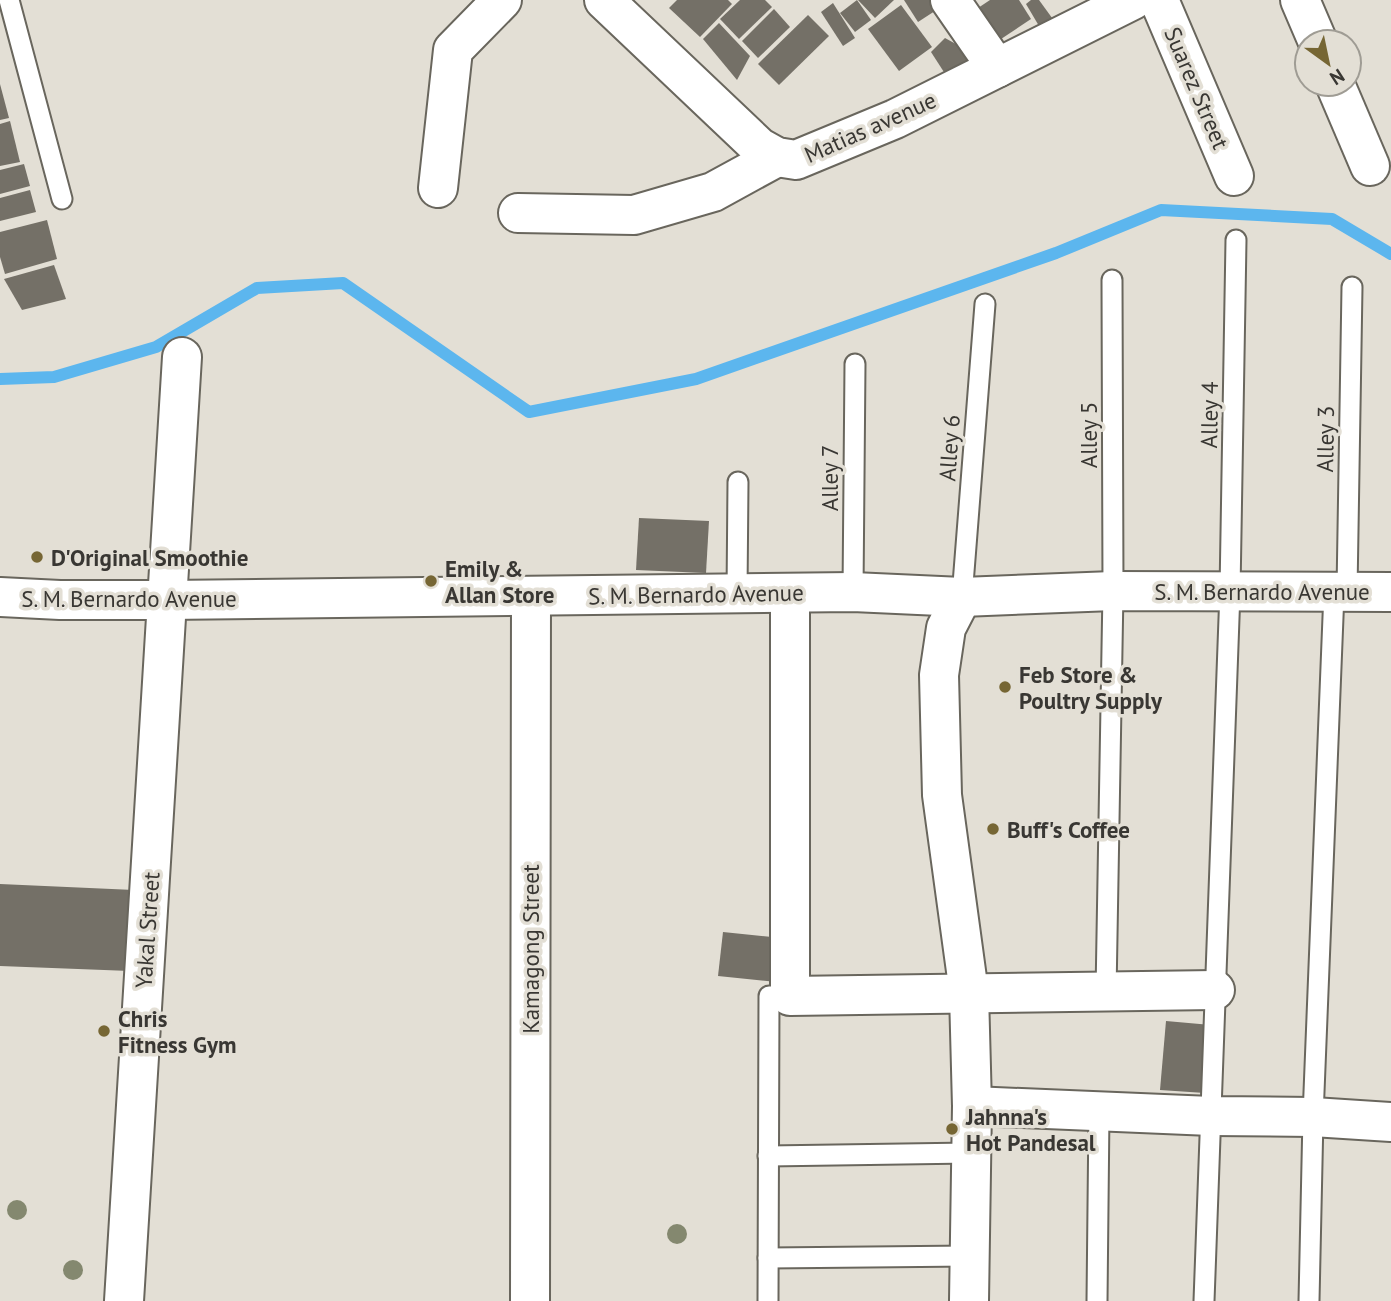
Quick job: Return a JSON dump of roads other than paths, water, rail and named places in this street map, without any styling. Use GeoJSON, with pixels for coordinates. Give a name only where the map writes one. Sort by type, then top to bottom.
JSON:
{"type":"FeatureCollection","features":[{"type":"Feature","properties":{"kind":"street"},"geometry":{"type":"LineString","coordinates":[[438,188],[453,50],[502,0]]}},
{"type":"Feature","properties":{"kind":"street","name":"Matias avenue"},"geometry":{"type":"LineString","coordinates":[[604,0],[759,147],[777,157],[796,160],[895,119],[997,68],[1112,5]]}},
{"type":"Feature","properties":{"kind":"street"},"geometry":{"type":"LineString","coordinates":[[950,0],[997,68]]}},
{"type":"Feature","properties":{"kind":"street","name":"Suarez Street"},"geometry":{"type":"LineString","coordinates":[[1159,0],[1234,176]]}},
{"type":"Feature","properties":{"kind":"street"},"geometry":{"type":"LineString","coordinates":[[1300,0],[1312,28]]}},
{"type":"Feature","properties":{"kind":"street"},"geometry":{"type":"LineString","coordinates":[[1341,98],[1370,166]]}},
{"type":"Feature","properties":{"kind":"street"},"geometry":{"type":"LineString","coordinates":[[518,213],[634,215],[713,192],[777,157]]}},
{"type":"Feature","properties":{"kind":"street","name":"Yakal Street"},"geometry":{"type":"LineString","coordinates":[[124,1301],[182,357]]}},
{"type":"Feature","properties":{"kind":"street","name":"S. M. Bernardo Avenue"},"geometry":{"type":"LineString","coordinates":[[0,597],[167,600],[853,592],[962,597],[1113,591],[1391,592]]}},
{"type":"Feature","properties":{"kind":"street"},"geometry":{"type":"LineString","coordinates":[[790,594],[790,996],[1215,990]]}},
{"type":"Feature","properties":{"kind":"street","name":"Kamagong Street"},"geometry":{"type":"LineString","coordinates":[[530,1301],[531,596]]}},
{"type":"Feature","properties":{"kind":"street"},"geometry":{"type":"LineString","coordinates":[[962,597],[946,628],[940,689],[942,795],[969,993],[972,1106],[969,1301]]}},
{"type":"Feature","properties":{"kind":"street"},"geometry":{"type":"LineString","coordinates":[[972,1106],[1391,1122]]}},
{"type":"Feature","properties":{"kind":"lane"},"geometry":{"type":"LineString","coordinates":[[9,0],[62,199]]}},
{"type":"Feature","properties":{"kind":"lane","name":"Alley 4"},"geometry":{"type":"LineString","coordinates":[[1204,1301],[1230,591],[1236,240]]}},
{"type":"Feature","properties":{"kind":"lane","name":"Alley 5"},"geometry":{"type":"LineString","coordinates":[[1105,993],[1113,591],[1112,279]]}},
{"type":"Feature","properties":{"kind":"lane","name":"Alley 3"},"geometry":{"type":"LineString","coordinates":[[1309,1301],[1312,1117],[1340,592],[1352,287]]}},
{"type":"Feature","properties":{"kind":"lane","name":"Alley 6"},"geometry":{"type":"LineString","coordinates":[[962,597],[985,304]]}},
{"type":"Feature","properties":{"kind":"lane","name":"Alley 7"},"geometry":{"type":"LineString","coordinates":[[853,592],[855,364]]}},
{"type":"Feature","properties":{"kind":"lane"},"geometry":{"type":"LineString","coordinates":[[737,594],[738,482]]}},
{"type":"Feature","properties":{"kind":"lane"},"geometry":{"type":"LineString","coordinates":[[768,1301],[769,996],[790,996]]}},
{"type":"Feature","properties":{"kind":"lane"},"geometry":{"type":"LineString","coordinates":[[1097,1301],[1099,1112]]}},
{"type":"Feature","properties":{"kind":"lane"},"geometry":{"type":"LineString","coordinates":[[768,1156],[970,1153]]}},
{"type":"Feature","properties":{"kind":"lane"},"geometry":{"type":"LineString","coordinates":[[768,1258],[970,1256]]}},
{"type":"Feature","properties":{"kind":"waterway"},"geometry":{"type":"LineString","coordinates":[[0,379],[54,377],[156,347],[257,288],[343,283],[529,412],[696,379],[1056,253],[1161,210],[1332,219],[1391,254]]}},
{"type":"Feature","properties":{"kind":"place","name":"D'Original Smoothie"},"geometry":{"type":"Point","coordinates":[37,557]}},
{"type":"Feature","properties":{"kind":"place","name":"Emily & Allan Store"},"geometry":{"type":"Point","coordinates":[431,581]}},
{"type":"Feature","properties":{"kind":"place","name":"Feb Store & Poultry Supply"},"geometry":{"type":"Point","coordinates":[1005,687]}},
{"type":"Feature","properties":{"kind":"place","name":"Buff's Coffee"},"geometry":{"type":"Point","coordinates":[993,829]}},
{"type":"Feature","properties":{"kind":"place","name":"Chris Fitness Gym"},"geometry":{"type":"Point","coordinates":[104,1031]}},
{"type":"Feature","properties":{"kind":"place","name":"Jahnna's Hot Pandesal"},"geometry":{"type":"Point","coordinates":[952,1129]}}]}
